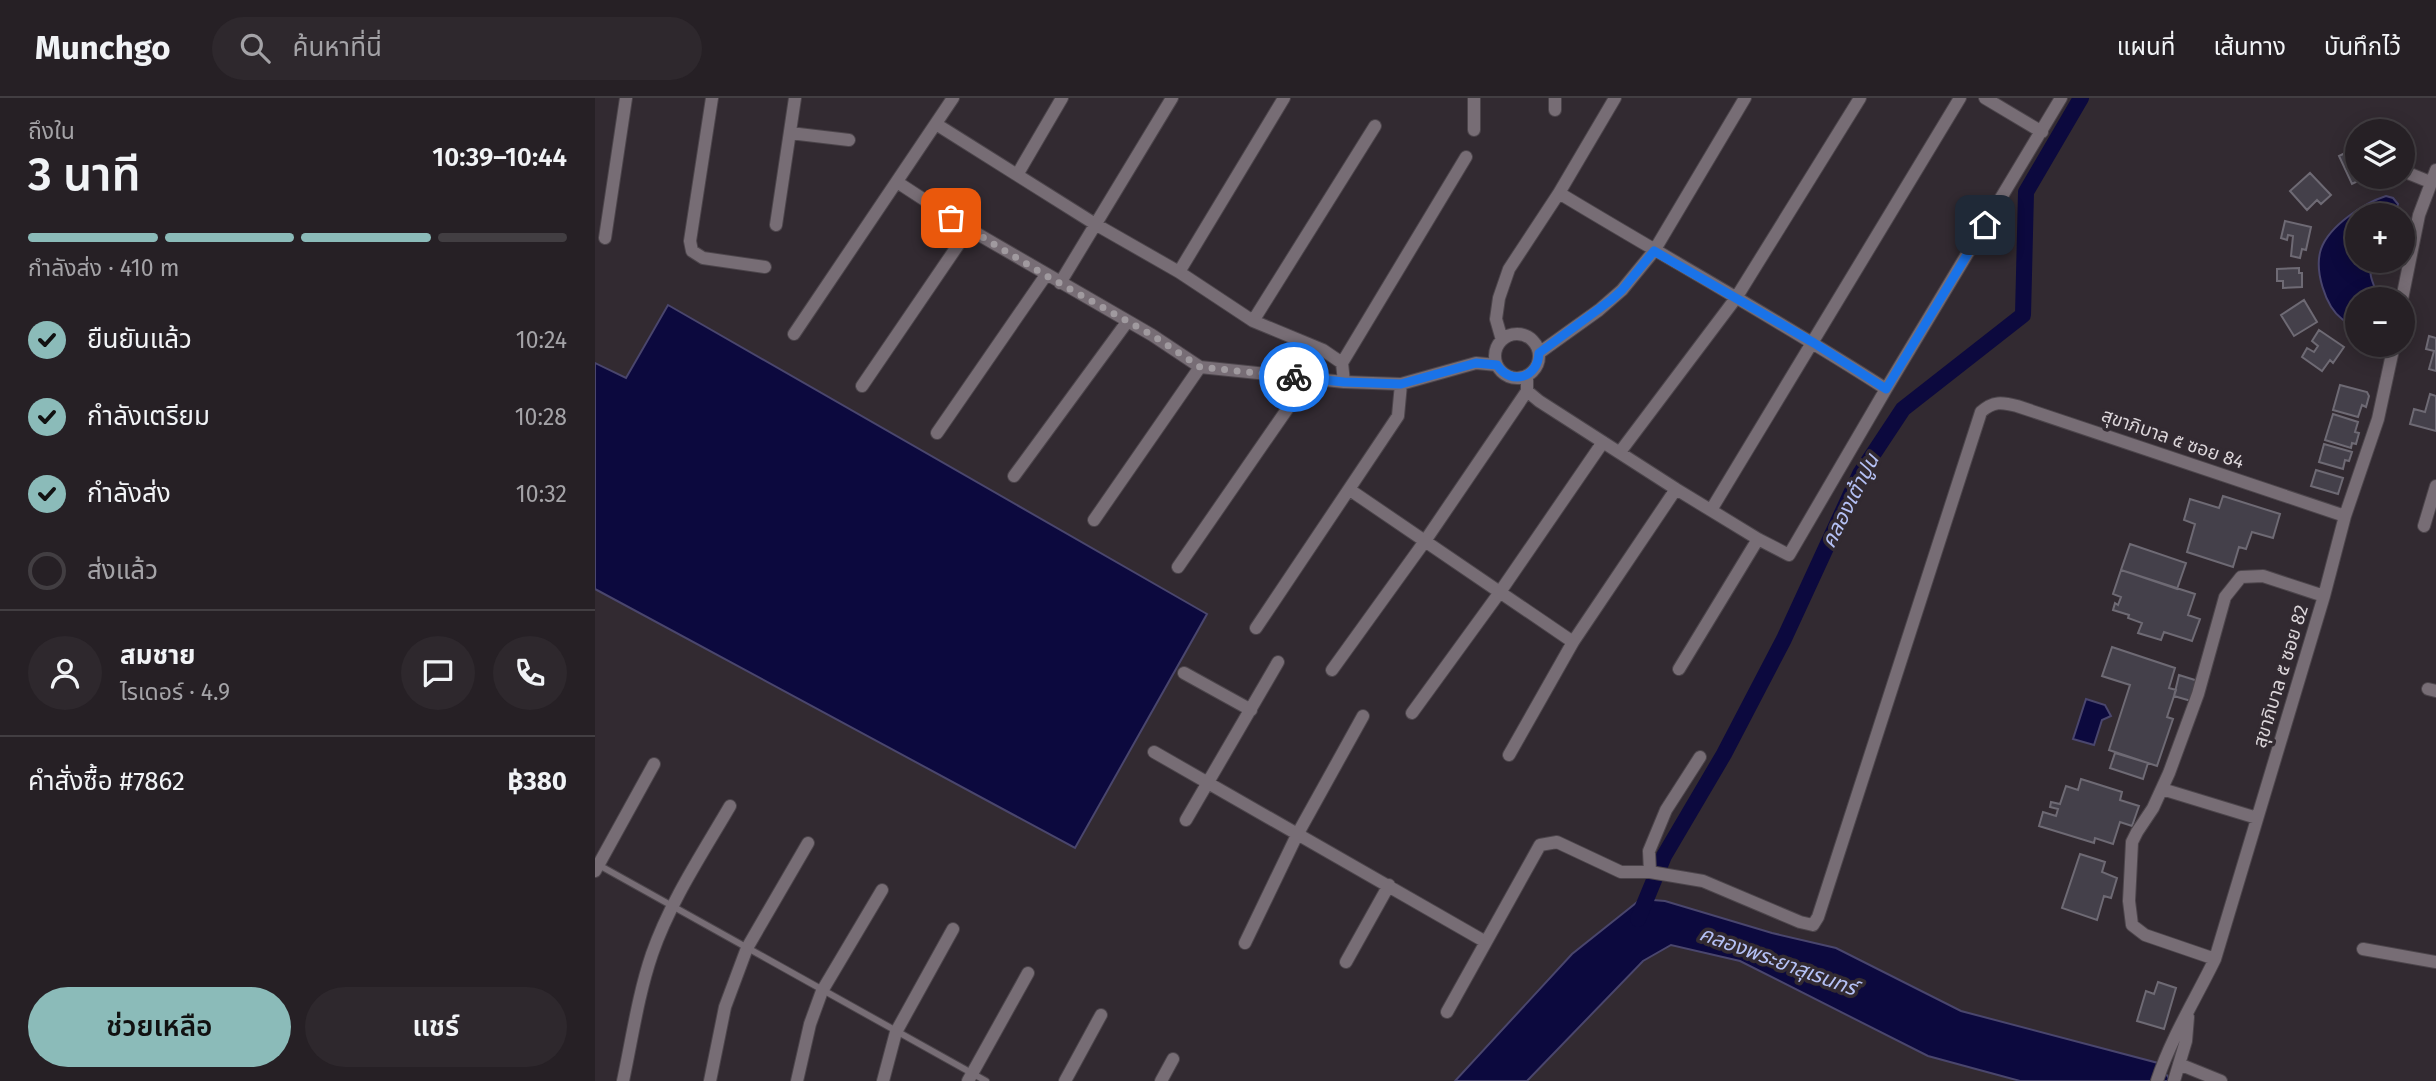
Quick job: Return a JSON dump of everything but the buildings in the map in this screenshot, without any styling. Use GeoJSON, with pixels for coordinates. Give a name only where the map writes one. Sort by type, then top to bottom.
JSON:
{"type":"FeatureCollection","features":[{"type":"Feature","properties":{"kind":"street"},"geometry":{"type":"LineString","coordinates":[[604,238],[626,98]]}},
{"type":"Feature","properties":{"kind":"street"},"geometry":{"type":"LineString","coordinates":[[712,98],[690,241],[692,251],[703,258],[765,267]]}},
{"type":"Feature","properties":{"kind":"street"},"geometry":{"type":"LineString","coordinates":[[776,225],[795,98]]}},
{"type":"Feature","properties":{"kind":"street"},"geometry":{"type":"LineString","coordinates":[[794,334],[953,98]]}},
{"type":"Feature","properties":{"kind":"street"},"geometry":{"type":"LineString","coordinates":[[1017,175],[1062,98]]}},
{"type":"Feature","properties":{"kind":"street"},"geometry":{"type":"LineString","coordinates":[[1060,283],[1172,98]]}},
{"type":"Feature","properties":{"kind":"street"},"geometry":{"type":"LineString","coordinates":[[1179,272],[1284,98]]}},
{"type":"Feature","properties":{"kind":"street"},"geometry":{"type":"LineString","coordinates":[[1474,98],[1474,131]]}},
{"type":"Feature","properties":{"kind":"street"},"geometry":{"type":"LineString","coordinates":[[1502,340],[1496,319],[1499,298],[1509,269],[1559,193],[1615,98]]}},
{"type":"Feature","properties":{"kind":"street"},"geometry":{"type":"LineString","coordinates":[[1539,353],[1622,290],[1654,251],[1745,98]]}},
{"type":"Feature","properties":{"kind":"street"},"geometry":{"type":"LineString","coordinates":[[1620,452],[1736,298],[1860,98]]}},
{"type":"Feature","properties":{"kind":"street"},"geometry":{"type":"LineString","coordinates":[[1711,510],[1960,98]]}},
{"type":"Feature","properties":{"kind":"street"},"geometry":{"type":"LineString","coordinates":[[1985,98],[2042,132]]}},
{"type":"Feature","properties":{"kind":"street"},"geometry":{"type":"LineString","coordinates":[[1527,391],[1676,489],[1759,540],[1789,555],[2061,98]]}},
{"type":"Feature","properties":{"kind":"street"},"geometry":{"type":"LineString","coordinates":[[936,124],[1095,224],[1179,272],[1254,321],[1323,350],[1342,363]]}},
{"type":"Feature","properties":{"kind":"street"},"geometry":{"type":"LineString","coordinates":[[1254,321],[1375,126]]}},
{"type":"Feature","properties":{"kind":"street"},"geometry":{"type":"LineString","coordinates":[[790,133],[849,140]]}},
{"type":"Feature","properties":{"kind":"street"},"geometry":{"type":"LineString","coordinates":[[1344,382],[1342,363],[1466,157]]}},
{"type":"Feature","properties":{"kind":"street"},"geometry":{"type":"LineString","coordinates":[[2404,287],[2417,226],[2433,176],[2415,173]]}},
{"type":"Feature","properties":{"kind":"street"},"geometry":{"type":"LineString","coordinates":[[897,181],[969,229],[1200,367],[1308,379],[1401,384],[1476,363],[1497,365]]}},
{"type":"Feature","properties":{"kind":"street"},"geometry":{"type":"LineString","coordinates":[[1559,193],[1814,343],[1886,389]]}},
{"type":"Feature","properties":{"kind":"street"},"geometry":{"type":"LineString","coordinates":[[862,386],[969,229]]}},
{"type":"Feature","properties":{"kind":"street"},"geometry":{"type":"LineString","coordinates":[[937,433],[1045,275]]}},
{"type":"Feature","properties":{"kind":"street"},"geometry":{"type":"LineString","coordinates":[[1014,476],[1127,322]]}},
{"type":"Feature","properties":{"kind":"street"},"geometry":{"type":"LineString","coordinates":[[1514,334],[1521,334],[1533,341],[1539,353],[1537,367],[1527,376],[1513,378],[1501,371],[1495,352],[1502,340],[1514,334]]}},
{"type":"Feature","properties":{"kind":"street","name":"สุขาภิบาล ๕ ซอย 82"},"geometry":{"type":"LineString","coordinates":[[2157,1081],[2174,1034],[2188,1014],[2215,959],[2345,516],[2378,419],[2391,357]]}},
{"type":"Feature","properties":{"kind":"street"},"geometry":{"type":"LineString","coordinates":[[1094,520],[1200,367]]}},
{"type":"Feature","properties":{"kind":"street"},"geometry":{"type":"LineString","coordinates":[[1332,670],[1425,541],[1527,391],[1527,376]]}},
{"type":"Feature","properties":{"kind":"street"},"geometry":{"type":"LineString","coordinates":[[1178,567],[1308,379]]}},
{"type":"Feature","properties":{"kind":"street"},"geometry":{"type":"LineString","coordinates":[[1256,628],[1398,416],[1401,384]]}},
{"type":"Feature","properties":{"kind":"street","name":"สุขาภิบาล ๕ ซอย 84"},"geometry":{"type":"LineString","coordinates":[[1657,873],[1703,881],[1813,925],[1981,412],[1989,405],[1999,402],[2017,405],[2345,516]]}},
{"type":"Feature","properties":{"kind":"street"},"geometry":{"type":"LineString","coordinates":[[1412,713],[1500,592],[1603,442]]}},
{"type":"Feature","properties":{"kind":"street"},"geometry":{"type":"LineString","coordinates":[[2424,526],[2436,486]]}},
{"type":"Feature","properties":{"kind":"street"},"geometry":{"type":"LineString","coordinates":[[1509,755],[1573,642],[1676,489]]}},
{"type":"Feature","properties":{"kind":"street"},"geometry":{"type":"LineString","coordinates":[[1350,490],[1573,642]]}},
{"type":"Feature","properties":{"kind":"street"},"geometry":{"type":"LineString","coordinates":[[1679,668],[1759,540]]}},
{"type":"Feature","properties":{"kind":"street"},"geometry":{"type":"LineString","coordinates":[[2215,959],[2145,935],[2132,925],[2129,901],[2133,842],[2162,789],[2198,694],[2225,597],[2233,586],[2241,577],[2263,576],[2323,596]]}},
{"type":"Feature","properties":{"kind":"street"},"geometry":{"type":"LineString","coordinates":[[1186,820],[1278,662]]}},
{"type":"Feature","properties":{"kind":"street"},"geometry":{"type":"LineString","coordinates":[[1184,673],[1251,710]]}},
{"type":"Feature","properties":{"kind":"street"},"geometry":{"type":"LineString","coordinates":[[1245,943],[1297,835],[1363,716]]}},
{"type":"Feature","properties":{"kind":"street"},"geometry":{"type":"LineString","coordinates":[[1154,752],[1484,942]]}},
{"type":"Feature","properties":{"kind":"street"},"geometry":{"type":"LineString","coordinates":[[1447,1012],[1540,845],[1557,842],[1621,872],[1657,873],[1649,850],[1665,810],[1700,757]]}},
{"type":"Feature","properties":{"kind":"street"},"geometry":{"type":"LineString","coordinates":[[596,866],[655,764]]}},
{"type":"Feature","properties":{"kind":"street"},"geometry":{"type":"LineString","coordinates":[[2162,789],[2257,818]]}},
{"type":"Feature","properties":{"kind":"street"},"geometry":{"type":"LineString","coordinates":[[623,1081],[643,983],[653,953],[673,905],[730,806]]}},
{"type":"Feature","properties":{"kind":"street"},"geometry":{"type":"LineString","coordinates":[[710,1081],[725,1007],[747,948],[808,843]]}},
{"type":"Feature","properties":{"kind":"street"},"geometry":{"type":"LineString","coordinates":[[1346,962],[1388,885]]}},
{"type":"Feature","properties":{"kind":"street"},"geometry":{"type":"LineString","coordinates":[[797,1081],[810,1024],[822,991],[882,890]]}},
{"type":"Feature","properties":{"kind":"street"},"geometry":{"type":"LineString","coordinates":[[883,1081],[896,1032],[953,929]]}},
{"type":"Feature","properties":{"kind":"street"},"geometry":{"type":"LineString","coordinates":[[2363,949],[2436,962]]}},
{"type":"Feature","properties":{"kind":"street"},"geometry":{"type":"LineString","coordinates":[[971,1077],[1028,973]]}},
{"type":"Feature","properties":{"kind":"street","name":"สุขาภิบาล ๕ ซอย 82"},"geometry":{"type":"LineString","coordinates":[[2177,1071],[2186,1041],[2188,1014]]}},
{"type":"Feature","properties":{"kind":"street"},"geometry":{"type":"LineString","coordinates":[[1065,1081],[1101,1015]]}},
{"type":"Feature","properties":{"kind":"street"},"geometry":{"type":"LineString","coordinates":[[1161,1081],[1173,1059]]}},
{"type":"Feature","properties":{"kind":"street"},"geometry":{"type":"LineString","coordinates":[[2177,1071],[2221,1081]]}},
{"type":"Feature","properties":{"kind":"lane"},"geometry":{"type":"LineString","coordinates":[[596,866],[673,905],[971,1077],[986,1081]]}},
{"type":"Feature","properties":{"kind":"water"},"geometry":{"type":"Polygon","coordinates":[[[2386,196],[2397,203],[2370,203],[2386,196]]]}},
{"type":"Feature","properties":{"kind":"water"},"geometry":{"type":"Polygon","coordinates":[[[2345,219],[2345,273],[2371,273],[2374,287],[2345,287],[2345,321],[2336,313],[2326,297],[2319,267],[2325,240],[2345,219]]]}},
{"type":"Feature","properties":{"kind":"water"},"geometry":{"type":"Polygon","coordinates":[[[668,305],[1207,614],[1075,848],[595,589],[595,363],[626,378],[668,305]]]}},
{"type":"Feature","properties":{"kind":"water"},"geometry":{"type":"Polygon","coordinates":[[[2086,699],[2105,705],[2111,716],[2102,720],[2094,745],[2073,739],[2086,699]]]}},
{"type":"Feature","properties":{"kind":"water","name":"คลองพระยาสุเรนทร์"},"geometry":{"type":"Polygon","coordinates":[[[1641,899],[1665,901],[1772,933],[1836,948],[1961,1011],[2158,1063],[2171,1081],[2020,1081],[1928,1056],[1740,961],[1671,945],[1643,961],[1527,1081],[1455,1081],[1572,954],[1641,899]]]}},
{"type":"Feature","properties":{"kind":"waterway","name":"คลองเต้าปูน"},"geometry":{"type":"LineString","coordinates":[[1638,919],[1664,856],[1724,754],[1784,639],[1860,474],[1903,409],[2023,315],[2026,192],[2081,98]]}},
{"type":"Feature","properties":{"kind":"way so far"},"geometry":{"type":"LineString","coordinates":[[951,218],[1152,335],[1200,367],[1294,377]]}},
{"type":"Feature","properties":{"kind":"route"},"geometry":{"type":"LineString","coordinates":[[1294,377],[1401,384],[1476,363],[1497,365],[1501,371],[1513,378],[1527,376],[1537,367],[1539,353],[1611,300],[1654,251],[1814,343],[1886,389],[1985,225]]}}]}
